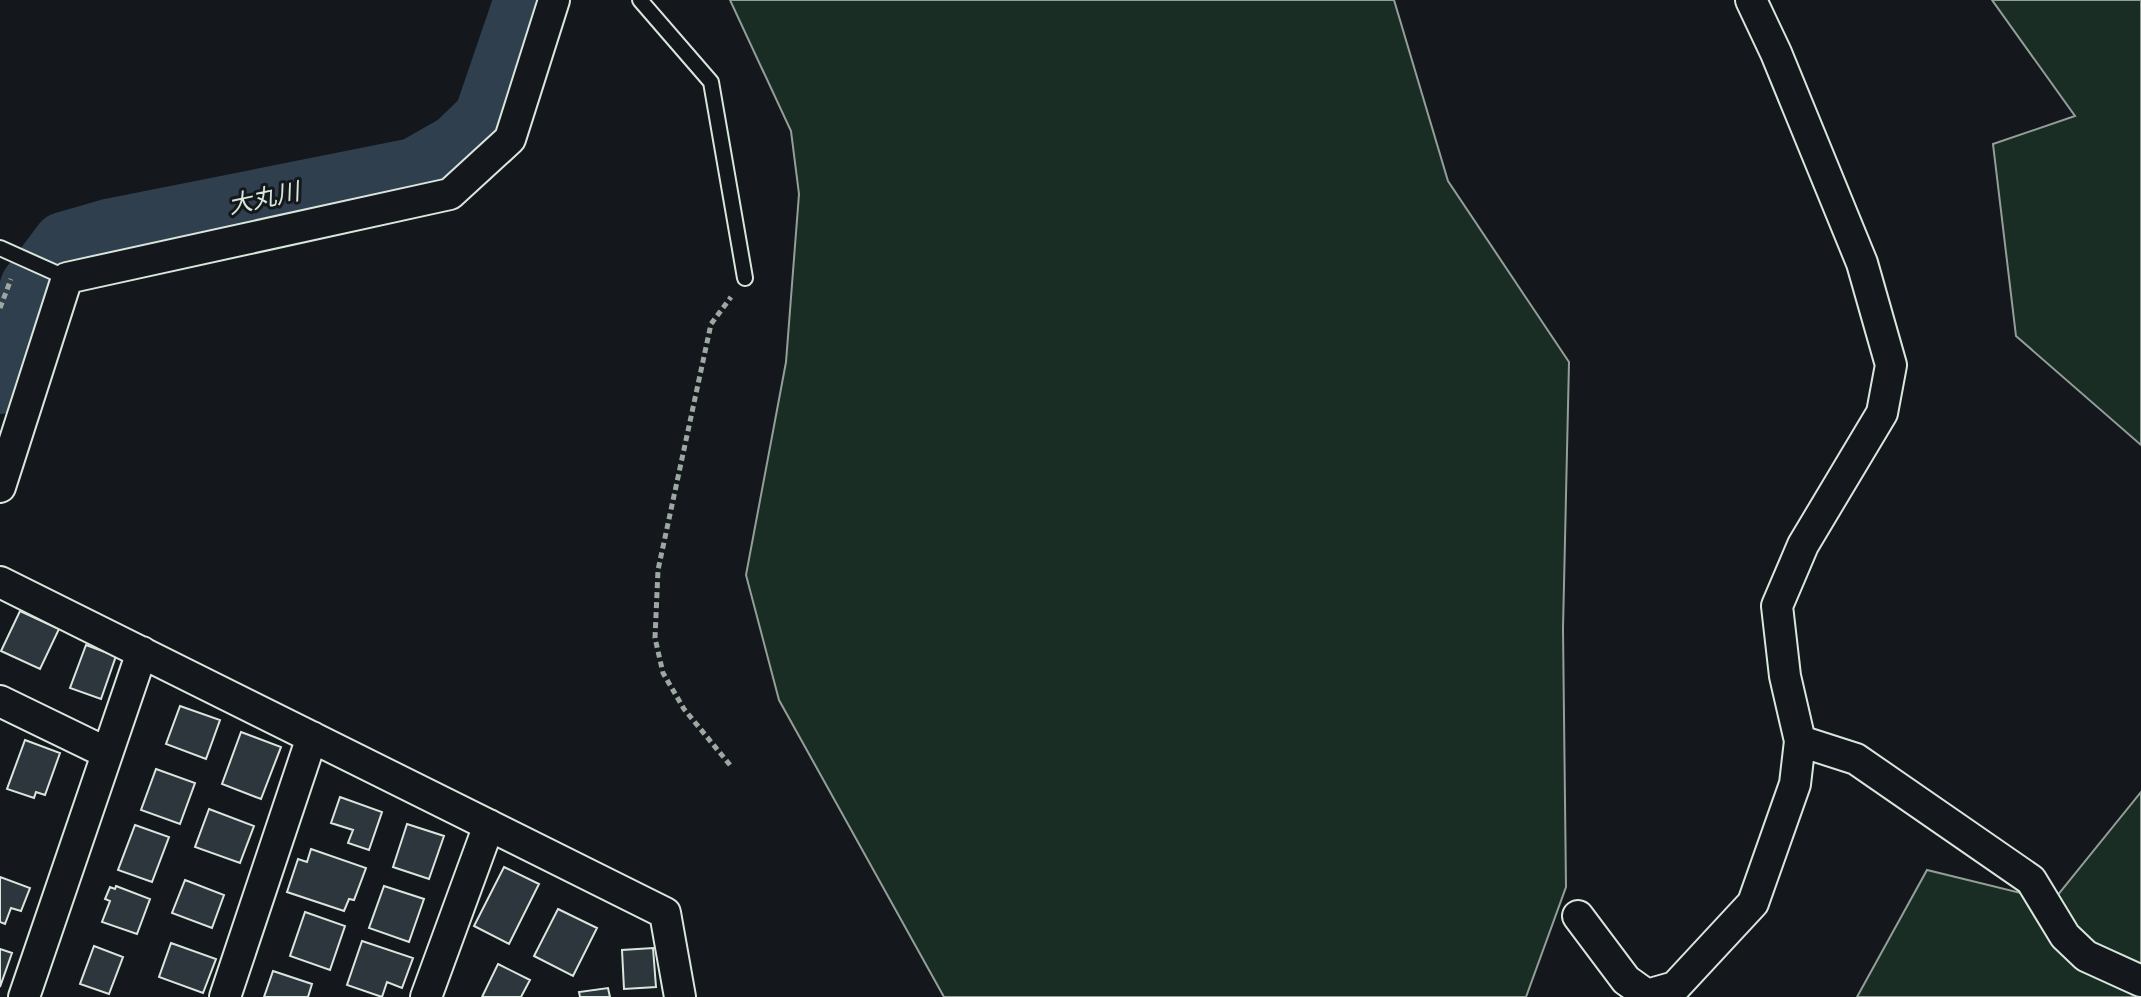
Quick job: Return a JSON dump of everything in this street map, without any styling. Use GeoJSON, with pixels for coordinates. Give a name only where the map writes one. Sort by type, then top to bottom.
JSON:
{"type":"FeatureCollection","features":[{"type":"Feature","properties":{"kind":"street"},"geometry":{"type":"LineString","coordinates":[[0,487],[59,274],[450,194],[510,139],[554,0]]}},
{"type":"Feature","properties":{"kind":"street"},"geometry":{"type":"LineString","coordinates":[[1578,916],[1626,980],[1647,995],[1675,987],[1753,903],[1795,784],[1800,741],[1785,676],[1777,606],[1803,545],[1882,413],[1891,365],[1862,263],[1776,53],[1751,0]]}},
{"type":"Feature","properties":{"kind":"street"},"geometry":{"type":"LineString","coordinates":[[0,582],[665,913],[680,997]]}},
{"type":"Feature","properties":{"kind":"street"},"geometry":{"type":"LineString","coordinates":[[24,997],[142,652]]}},
{"type":"Feature","properties":{"kind":"street"},"geometry":{"type":"LineString","coordinates":[[0,701],[107,753]]}},
{"type":"Feature","properties":{"kind":"street"},"geometry":{"type":"LineString","coordinates":[[225,997],[312,737]]}},
{"type":"Feature","properties":{"kind":"street"},"geometry":{"type":"LineString","coordinates":[[1800,741],[1856,759],[2031,880],[2065,936],[2086,956],[2141,981]]}},
{"type":"Feature","properties":{"kind":"street"},"geometry":{"type":"LineString","coordinates":[[426,997],[489,825]]}},
{"type":"Feature","properties":{"kind":"lane"},"geometry":{"type":"LineString","coordinates":[[640,0],[711,82],[745,278]]}},
{"type":"Feature","properties":{"kind":"lane"},"geometry":{"type":"LineString","coordinates":[[0,248],[59,274]]}},
{"type":"Feature","properties":{"kind":"path"},"geometry":{"type":"LineString","coordinates":[[730,765],[684,709],[663,673],[655,638],[658,570],[711,324],[745,278]]}},
{"type":"Feature","properties":{"kind":"green space"},"geometry":{"type":"Polygon","coordinates":[[[730,0],[1394,0],[1448,181],[1569,362],[1563,629],[1566,887],[1526,997],[944,997],[779,700],[746,575],[786,362],[799,194],[791,131],[730,0]]]}},
{"type":"Feature","properties":{"kind":"green space"},"geometry":{"type":"Polygon","coordinates":[[[1992,0],[2141,0],[2141,445],[2016,336],[1993,144],[2075,116],[1992,0]]]}},
{"type":"Feature","properties":{"kind":"green space"},"geometry":{"type":"Polygon","coordinates":[[[2141,792],[2141,997],[1857,997],[1927,870],[2053,901],[2141,792]]]}},
{"type":"Feature","properties":{"kind":"building"},"geometry":{"type":"Polygon","coordinates":[[[20,611],[59,629],[40,669],[1,651],[20,611]]]}},
{"type":"Feature","properties":{"kind":"building"},"geometry":{"type":"Polygon","coordinates":[[[86,645],[116,656],[101,699],[70,688],[86,645]]]}},
{"type":"Feature","properties":{"kind":"building"},"geometry":{"type":"Polygon","coordinates":[[[180,706],[220,720],[206,759],[166,744],[180,706]]]}},
{"type":"Feature","properties":{"kind":"building"},"geometry":{"type":"Polygon","coordinates":[[[241,732],[281,747],[261,799],[222,784],[241,732]]]}},
{"type":"Feature","properties":{"kind":"building"},"geometry":{"type":"Polygon","coordinates":[[[25,740],[60,753],[45,795],[36,792],[34,798],[7,789],[25,740]]]}},
{"type":"Feature","properties":{"kind":"building"},"geometry":{"type":"Polygon","coordinates":[[[156,769],[195,783],[180,824],[141,810],[156,769]]]}},
{"type":"Feature","properties":{"kind":"building"},"geometry":{"type":"Polygon","coordinates":[[[340,797],[382,812],[369,850],[348,843],[353,830],[331,823],[340,797]]]}},
{"type":"Feature","properties":{"kind":"building"},"geometry":{"type":"Polygon","coordinates":[[[209,809],[254,826],[240,863],[195,847],[209,809]]]}},
{"type":"Feature","properties":{"kind":"building"},"geometry":{"type":"Polygon","coordinates":[[[407,824],[444,836],[429,879],[393,867],[407,824]]]}},
{"type":"Feature","properties":{"kind":"building"},"geometry":{"type":"Polygon","coordinates":[[[135,825],[169,837],[152,882],[118,870],[135,825]]]}},
{"type":"Feature","properties":{"kind":"building"},"geometry":{"type":"Polygon","coordinates":[[[311,849],[366,868],[354,900],[349,899],[344,911],[287,892],[298,859],[307,862],[311,849]]]}},
{"type":"Feature","properties":{"kind":"building"},"geometry":{"type":"Polygon","coordinates":[[[504,867],[539,884],[509,944],[474,926],[504,867]]]}},
{"type":"Feature","properties":{"kind":"building"},"geometry":{"type":"Polygon","coordinates":[[[0,877],[30,888],[21,911],[11,908],[5,924],[0,922],[0,877]]]}},
{"type":"Feature","properties":{"kind":"building"},"geometry":{"type":"Polygon","coordinates":[[[185,880],[224,895],[212,928],[172,913],[185,880]]]}},
{"type":"Feature","properties":{"kind":"building"},"geometry":{"type":"Polygon","coordinates":[[[116,886],[150,899],[137,934],[102,922],[110,901],[105,899],[110,887],[115,889],[116,886]]]}},
{"type":"Feature","properties":{"kind":"building"},"geometry":{"type":"Polygon","coordinates":[[[384,886],[424,899],[409,942],[369,928],[384,886]]]}},
{"type":"Feature","properties":{"kind":"building"},"geometry":{"type":"Polygon","coordinates":[[[558,909],[597,928],[573,976],[534,956],[558,909]]]}},
{"type":"Feature","properties":{"kind":"building"},"geometry":{"type":"Polygon","coordinates":[[[305,912],[345,926],[330,970],[290,956],[305,912]]]}},
{"type":"Feature","properties":{"kind":"building"},"geometry":{"type":"Polygon","coordinates":[[[362,941],[413,958],[402,988],[387,982],[382,997],[347,985],[362,941]]]}},
{"type":"Feature","properties":{"kind":"building"},"geometry":{"type":"Polygon","coordinates":[[[171,943],[216,959],[203,993],[159,977],[171,943]]]}},
{"type":"Feature","properties":{"kind":"building"},"geometry":{"type":"Polygon","coordinates":[[[94,946],[123,957],[109,994],[80,984],[94,946]]]}},
{"type":"Feature","properties":{"kind":"building"},"geometry":{"type":"Polygon","coordinates":[[[653,948],[656,987],[624,989],[622,950],[653,948]]]}},
{"type":"Feature","properties":{"kind":"building"},"geometry":{"type":"Polygon","coordinates":[[[0,949],[12,953],[0,987],[0,949]]]}},
{"type":"Feature","properties":{"kind":"building"},"geometry":{"type":"Polygon","coordinates":[[[498,964],[530,980],[521,997],[482,997],[498,964]]]}},
{"type":"Feature","properties":{"kind":"building"},"geometry":{"type":"Polygon","coordinates":[[[273,971],[312,984],[308,997],[264,997],[273,971]]]}},
{"type":"Feature","properties":{"kind":"building"},"geometry":{"type":"Polygon","coordinates":[[[608,988],[610,997],[580,997],[579,992],[608,988]]]}},
{"type":"Feature","properties":{"kind":"waterway","name":"大丸川"},"geometry":{"type":"LineString","coordinates":[[0,384],[30,286],[63,242],[108,229],[414,168],[456,144],[484,117],[524,0]]}}]}
